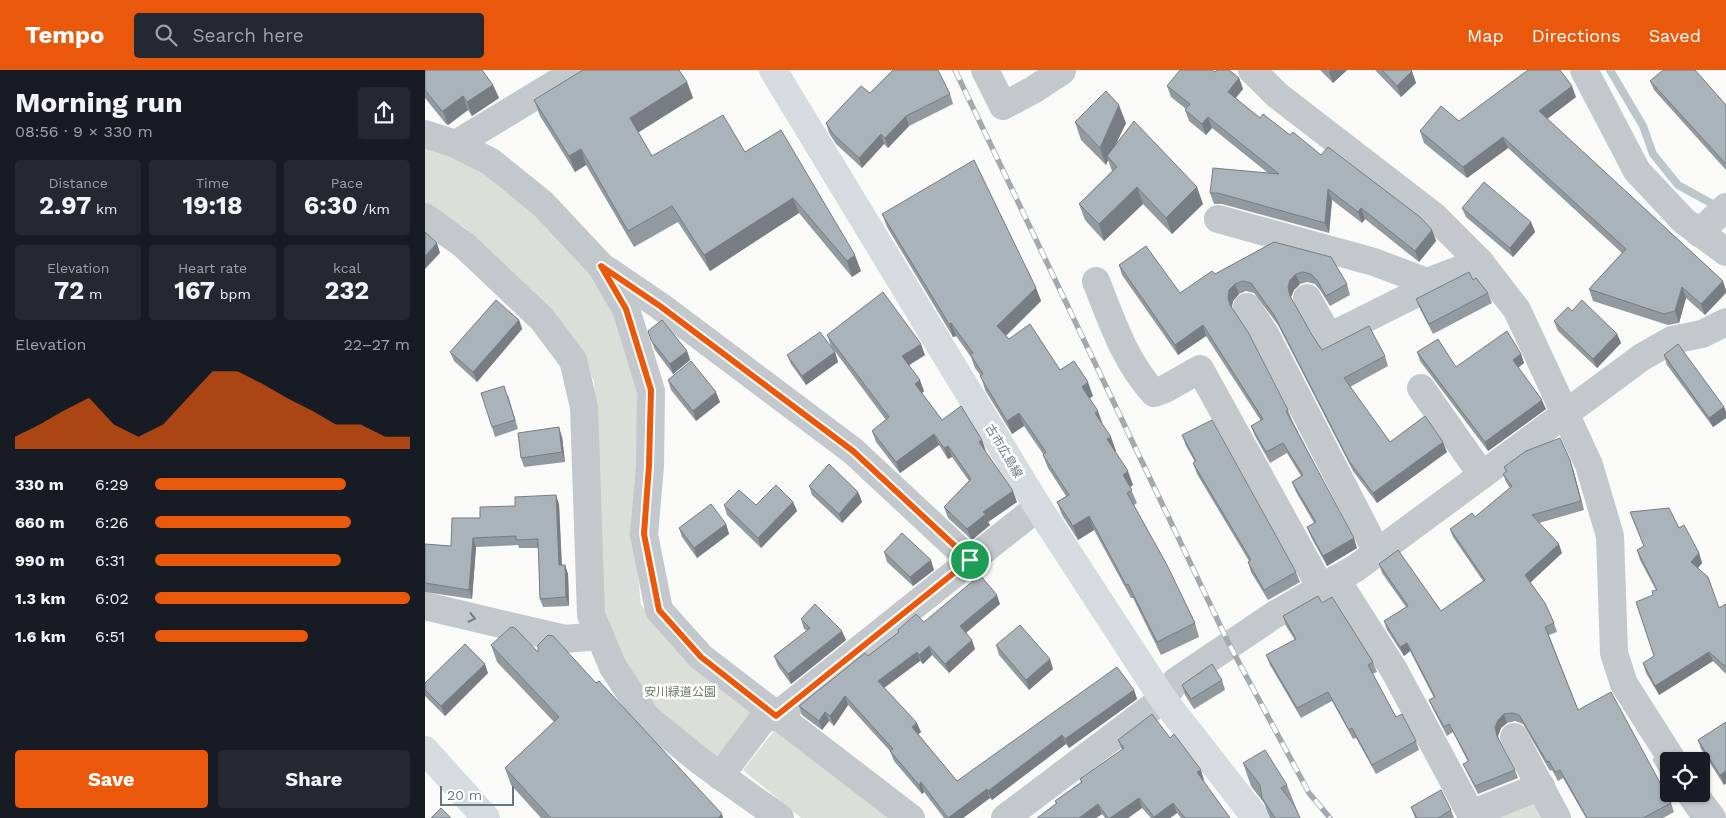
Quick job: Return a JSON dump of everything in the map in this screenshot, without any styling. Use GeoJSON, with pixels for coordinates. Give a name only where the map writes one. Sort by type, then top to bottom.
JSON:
{"type":"FeatureCollection","features":[{"type":"Feature","properties":{"kind":"main road","name":"古市広島線"},"geometry":{"type":"LineString","coordinates":[[773,70],[1037,506],[1163,699],[1256,818]]}},
{"type":"Feature","properties":{"kind":"main road"},"geometry":{"type":"LineString","coordinates":[[425,750],[486,818]]}},
{"type":"Feature","properties":{"kind":"street"},"geometry":{"type":"LineString","coordinates":[[455,144],[578,70]]}},
{"type":"Feature","properties":{"kind":"street"},"geometry":{"type":"LineString","coordinates":[[985,70],[1003,106],[1033,90],[1062,71]]}},
{"type":"Feature","properties":{"kind":"street"},"geometry":{"type":"LineString","coordinates":[[1251,70],[1277,95],[1434,216],[1480,262],[1517,310],[1589,464],[1610,536],[1614,654],[1624,684],[1667,752]]}},
{"type":"Feature","properties":{"kind":"street"},"geometry":{"type":"LineString","coordinates":[[1584,70],[1637,171],[1684,221],[1726,252]]}},
{"type":"Feature","properties":{"kind":"street"},"geometry":{"type":"LineString","coordinates":[[425,134],[455,144],[491,162],[543,204],[601,266],[660,306],[853,451],[970,560]]}},
{"type":"Feature","properties":{"kind":"street"},"geometry":{"type":"LineString","coordinates":[[1699,233],[1726,207]]}},
{"type":"Feature","properties":{"kind":"street"},"geometry":{"type":"LineString","coordinates":[[425,217],[464,245],[542,319],[573,360],[584,407],[591,615],[613,668],[646,717],[720,776],[780,818]]}},
{"type":"Feature","properties":{"kind":"street"},"geometry":{"type":"LineString","coordinates":[[1218,219],[1374,262],[1427,282],[1480,262]]}},
{"type":"Feature","properties":{"kind":"street"},"geometry":{"type":"LineString","coordinates":[[601,266],[626,309],[651,390],[649,466],[644,534],[659,610],[701,657],[911,818]]}},
{"type":"Feature","properties":{"kind":"street"},"geometry":{"type":"LineString","coordinates":[[1096,281],[1121,342],[1145,383],[1154,393],[1165,389],[1200,369],[1329,584],[1394,670],[1471,814],[1541,786]]}},
{"type":"Feature","properties":{"kind":"street"},"geometry":{"type":"LineString","coordinates":[[1307,298],[1329,337],[1423,290],[1427,282]]}},
{"type":"Feature","properties":{"kind":"street"},"geometry":{"type":"LineString","coordinates":[[1247,308],[1265,334],[1377,552]]}},
{"type":"Feature","properties":{"kind":"street"},"geometry":{"type":"LineString","coordinates":[[1005,818],[1163,699],[1176,682],[1274,615],[1329,584],[1377,552],[1642,358],[1672,340],[1702,334],[1726,322]]}},
{"type":"Feature","properties":{"kind":"street"},"geometry":{"type":"LineString","coordinates":[[1421,388],[1482,475]]}},
{"type":"Feature","properties":{"kind":"street"},"geometry":{"type":"LineString","coordinates":[[720,776],[763,719],[776,716],[1037,506]]}},
{"type":"Feature","properties":{"kind":"street"},"geometry":{"type":"LineString","coordinates":[[425,606],[565,639],[600,636]]}},
{"type":"Feature","properties":{"kind":"street"},"geometry":{"type":"LineString","coordinates":[[1514,737],[1557,818]]}},
{"type":"Feature","properties":{"kind":"street"},"geometry":{"type":"LineString","coordinates":[[1700,802],[1712,818]]}},
{"type":"Feature","properties":{"kind":"green space","name":"安川緑道公園"},"geometry":{"type":"Polygon","coordinates":[[[425,144],[451,152],[513,191],[595,276],[634,359],[641,425],[634,538],[641,605],[673,643],[755,711],[718,761],[649,710],[618,659],[601,602],[594,381],[556,314],[464,227],[425,207],[425,144]]]}},
{"type":"Feature","properties":{"kind":"green space"},"geometry":{"type":"Polygon","coordinates":[[[777,727],[892,818],[801,818],[743,770],[777,727]]]}},
{"type":"Feature","properties":{"kind":"green space"},"geometry":{"type":"Polygon","coordinates":[[[1539,796],[1549,818],[1489,818],[1539,796]]]}},
{"type":"Feature","properties":{"kind":"building"},"geometry":{"type":"Polygon","coordinates":[[[425,70],[482,70],[493,85],[467,102],[463,96],[443,111],[425,90],[425,70]]]}},
{"type":"Feature","properties":{"kind":"building"},"geometry":{"type":"Polygon","coordinates":[[[583,70],[679,70],[687,82],[630,118],[652,156],[723,115],[745,152],[781,130],[855,255],[847,261],[793,198],[704,255],[672,206],[628,231],[581,149],[569,156],[534,100],[583,70]]]}},
{"type":"Feature","properties":{"kind":"building"},"geometry":{"type":"Polygon","coordinates":[[[893,70],[938,70],[950,94],[906,116],[885,138],[881,134],[859,158],[833,134],[826,123],[861,86],[870,93],[893,70]]]}},
{"type":"Feature","properties":{"kind":"building"},"geometry":{"type":"Polygon","coordinates":[[[1180,70],[1212,70],[1215,72],[1217,70],[1229,70],[1239,78],[1228,92],[1260,118],[1263,114],[1290,135],[1293,132],[1321,155],[1328,147],[1420,217],[1432,230],[1415,251],[1361,208],[1358,212],[1328,189],[1325,223],[1218,193],[1210,193],[1213,168],[1279,174],[1208,117],[1202,124],[1185,110],[1190,104],[1167,86],[1180,70]]]}},
{"type":"Feature","properties":{"kind":"building"},"geometry":{"type":"Polygon","coordinates":[[[1382,70],[1411,70],[1412,71],[1397,86],[1382,70]]]}},
{"type":"Feature","properties":{"kind":"building"},"geometry":{"type":"Polygon","coordinates":[[[1528,70],[1560,70],[1572,86],[1539,111],[1723,281],[1701,304],[1682,287],[1675,311],[1664,314],[1589,289],[1626,249],[1503,137],[1463,167],[1420,131],[1441,106],[1459,121],[1528,70]]]}},
{"type":"Feature","properties":{"kind":"building"},"geometry":{"type":"Polygon","coordinates":[[[1663,70],[1695,70],[1726,105],[1726,164],[1650,81],[1663,70]]]}},
{"type":"Feature","properties":{"kind":"building"},"geometry":{"type":"Polygon","coordinates":[[[1106,91],[1119,105],[1100,148],[1075,122],[1106,91]]]}},
{"type":"Feature","properties":{"kind":"building"},"geometry":{"type":"Polygon","coordinates":[[[1134,121],[1197,187],[1166,218],[1137,187],[1099,224],[1079,204],[1117,167],[1107,156],[1134,121]]]}},
{"type":"Feature","properties":{"kind":"building"},"geometry":{"type":"Polygon","coordinates":[[[974,160],[1036,288],[997,326],[1009,339],[1030,324],[1060,370],[1074,361],[1088,382],[1082,387],[1098,411],[1095,413],[1111,437],[1107,439],[1128,471],[1123,475],[1132,490],[1127,493],[1167,565],[1195,623],[1157,642],[1128,584],[1126,585],[1089,516],[1073,526],[1057,502],[1069,495],[1043,455],[1046,452],[1019,413],[1007,421],[980,376],[983,374],[970,354],[973,353],[951,323],[949,324],[882,214],[974,160]]]}},
{"type":"Feature","properties":{"kind":"building"},"geometry":{"type":"Polygon","coordinates":[[[1484,182],[1531,222],[1510,248],[1462,208],[1484,182]]]}},
{"type":"Feature","properties":{"kind":"building"},"geometry":{"type":"Polygon","coordinates":[[[425,232],[437,243],[425,256],[425,232]]]}},
{"type":"Feature","properties":{"kind":"building"},"geometry":{"type":"Polygon","coordinates":[[[1274,242],[1331,257],[1347,284],[1326,296],[1317,280],[1311,274],[1303,272],[1296,274],[1290,280],[1288,287],[1290,296],[1322,350],[1369,326],[1385,356],[1344,378],[1390,442],[1425,416],[1443,442],[1373,493],[1349,461],[1274,315],[1251,283],[1243,281],[1235,284],[1229,290],[1228,298],[1230,305],[1248,332],[1288,410],[1286,411],[1354,538],[1323,556],[1307,527],[1316,522],[1292,482],[1303,475],[1283,443],[1266,452],[1251,426],[1263,419],[1203,325],[1175,345],[1119,265],[1146,246],[1180,293],[1212,271],[1215,274],[1274,242]]]}},
{"type":"Feature","properties":{"kind":"building"},"geometry":{"type":"Polygon","coordinates":[[[1469,272],[1473,280],[1476,278],[1488,293],[1429,324],[1416,299],[1469,272]]]}},
{"type":"Feature","properties":{"kind":"building"},"geometry":{"type":"Polygon","coordinates":[[[883,292],[921,344],[902,356],[920,380],[915,384],[942,420],[961,406],[982,440],[979,442],[1013,491],[983,512],[986,514],[967,529],[944,507],[971,479],[948,446],[944,448],[934,434],[896,462],[872,431],[889,417],[827,335],[883,292]]]}},
{"type":"Feature","properties":{"kind":"building"},"geometry":{"type":"Polygon","coordinates":[[[496,300],[519,320],[473,372],[450,352],[496,300]]]}},
{"type":"Feature","properties":{"kind":"building"},"geometry":{"type":"Polygon","coordinates":[[[1582,300],[1617,334],[1593,359],[1554,321],[1568,307],[1572,311],[1582,300]]]}},
{"type":"Feature","properties":{"kind":"building"},"geometry":{"type":"Polygon","coordinates":[[[662,320],[687,351],[670,364],[651,340],[648,331],[662,320]]]}},
{"type":"Feature","properties":{"kind":"building"},"geometry":{"type":"Polygon","coordinates":[[[1507,331],[1521,354],[1513,360],[1542,400],[1485,442],[1417,352],[1438,339],[1456,367],[1507,331]]]}},
{"type":"Feature","properties":{"kind":"building"},"geometry":{"type":"Polygon","coordinates":[[[820,332],[835,352],[802,376],[787,355],[820,332]]]}},
{"type":"Feature","properties":{"kind":"building"},"geometry":{"type":"Polygon","coordinates":[[[1678,344],[1724,407],[1709,418],[1664,355],[1678,344]]]}},
{"type":"Feature","properties":{"kind":"building"},"geometry":{"type":"Polygon","coordinates":[[[691,361],[716,392],[693,411],[668,380],[691,361]]]}},
{"type":"Feature","properties":{"kind":"building"},"geometry":{"type":"Polygon","coordinates":[[[504,386],[515,420],[492,427],[481,393],[504,386]]]}},
{"type":"Feature","properties":{"kind":"building"},"geometry":{"type":"Polygon","coordinates":[[[1212,420],[1296,572],[1264,590],[1248,562],[1251,560],[1193,463],[1196,461],[1182,435],[1212,420]]]}},
{"type":"Feature","properties":{"kind":"building"},"geometry":{"type":"Polygon","coordinates":[[[559,427],[562,452],[521,458],[518,433],[559,427]]]}},
{"type":"Feature","properties":{"kind":"building"},"geometry":{"type":"Polygon","coordinates":[[[1560,438],[1570,460],[1581,501],[1532,515],[1559,544],[1525,575],[1545,603],[1554,623],[1545,627],[1578,710],[1611,692],[1660,783],[1660,802],[1671,803],[1643,818],[1587,818],[1560,770],[1555,772],[1519,715],[1512,713],[1504,714],[1498,720],[1495,727],[1497,736],[1515,770],[1475,786],[1463,764],[1469,761],[1449,724],[1444,727],[1429,700],[1435,697],[1407,643],[1400,647],[1384,621],[1408,606],[1379,564],[1398,550],[1441,611],[1485,580],[1450,529],[1472,513],[1475,517],[1512,486],[1503,474],[1507,471],[1504,467],[1526,451],[1560,438]]]}},
{"type":"Feature","properties":{"kind":"building"},"geometry":{"type":"Polygon","coordinates":[[[829,464],[858,492],[839,514],[809,486],[829,464]]]}},
{"type":"Feature","properties":{"kind":"building"},"geometry":{"type":"Polygon","coordinates":[[[776,485],[793,502],[758,538],[724,505],[739,490],[756,505],[776,485]]]}},
{"type":"Feature","properties":{"kind":"building"},"geometry":{"type":"Polygon","coordinates":[[[556,495],[559,565],[565,565],[566,597],[540,599],[538,539],[516,540],[516,536],[473,538],[469,590],[425,583],[425,544],[451,546],[452,518],[480,518],[480,507],[515,506],[515,497],[556,495]]]}},
{"type":"Feature","properties":{"kind":"building"},"geometry":{"type":"Polygon","coordinates":[[[711,504],[726,524],[694,548],[679,528],[711,504]]]}},
{"type":"Feature","properties":{"kind":"building"},"geometry":{"type":"Polygon","coordinates":[[[1669,508],[1679,528],[1684,525],[1699,553],[1691,562],[1708,577],[1719,608],[1726,604],[1726,667],[1709,652],[1655,686],[1643,663],[1654,656],[1636,602],[1653,595],[1652,591],[1657,590],[1637,550],[1644,546],[1630,512],[1669,508]]]}},
{"type":"Feature","properties":{"kind":"building"},"geometry":{"type":"Polygon","coordinates":[[[902,533],[931,560],[910,577],[884,552],[902,533]]]}},
{"type":"Feature","properties":{"kind":"building"},"geometry":{"type":"Polygon","coordinates":[[[980,575],[997,595],[960,626],[972,640],[945,664],[929,646],[919,655],[917,652],[878,681],[917,723],[912,727],[957,781],[1117,667],[1134,690],[1065,739],[1062,735],[988,791],[987,789],[948,818],[921,782],[919,785],[890,751],[893,749],[845,696],[830,716],[825,712],[819,721],[799,706],[865,653],[868,656],[899,632],[898,630],[916,614],[924,622],[980,575]]]}},
{"type":"Feature","properties":{"kind":"building"},"geometry":{"type":"Polygon","coordinates":[[[1318,596],[1322,603],[1332,597],[1373,662],[1368,665],[1396,717],[1402,714],[1416,741],[1372,765],[1352,728],[1349,730],[1328,692],[1297,708],[1266,655],[1296,639],[1283,616],[1318,596]]]}},
{"type":"Feature","properties":{"kind":"building"},"geometry":{"type":"Polygon","coordinates":[[[815,604],[842,631],[788,674],[774,656],[810,628],[801,619],[815,604]]]}},
{"type":"Feature","properties":{"kind":"building"},"geometry":{"type":"Polygon","coordinates":[[[1020,625],[1050,659],[1026,680],[996,645],[1020,625]]]}},
{"type":"Feature","properties":{"kind":"building"},"geometry":{"type":"Polygon","coordinates":[[[511,627],[515,628],[538,652],[538,645],[548,635],[553,636],[596,683],[599,681],[722,814],[718,818],[551,818],[505,768],[559,717],[491,645],[511,627]]]}},
{"type":"Feature","properties":{"kind":"building"},"geometry":{"type":"Polygon","coordinates":[[[465,644],[485,664],[441,706],[425,690],[425,683],[465,644]]]}},
{"type":"Feature","properties":{"kind":"building"},"geometry":{"type":"Polygon","coordinates":[[[1212,664],[1222,680],[1191,699],[1182,685],[1212,664]]]}},
{"type":"Feature","properties":{"kind":"building"},"geometry":{"type":"Polygon","coordinates":[[[1152,714],[1170,738],[1174,734],[1201,770],[1197,772],[1230,818],[1185,818],[1173,803],[1154,817],[1139,798],[1110,818],[1108,818],[1098,804],[1079,818],[1037,818],[1057,803],[1055,801],[1082,782],[1080,779],[1124,748],[1118,740],[1152,714]]]}},
{"type":"Feature","properties":{"kind":"building"},"geometry":{"type":"Polygon","coordinates":[[[1726,722],[1726,771],[1720,775],[1710,759],[1710,752],[1706,752],[1698,740],[1726,722]]]}},
{"type":"Feature","properties":{"kind":"building"},"geometry":{"type":"Polygon","coordinates":[[[1265,750],[1287,785],[1281,788],[1294,805],[1300,818],[1275,818],[1262,798],[1260,785],[1243,763],[1265,750]]]}},
{"type":"Feature","properties":{"kind":"building"},"geometry":{"type":"Polygon","coordinates":[[[1441,790],[1451,810],[1438,818],[1417,818],[1411,807],[1441,790]]]}},
{"type":"Feature","properties":{"kind":"building"},"geometry":{"type":"Polygon","coordinates":[[[441,808],[451,818],[431,818],[441,808]]]}},
{"type":"Feature","properties":{"kind":"waterway"},"geometry":{"type":"LineString","coordinates":[[1610,70],[1643,126],[1653,154],[1678,185],[1718,207]]}},
{"type":"Feature","properties":{"kind":"waterway"},"geometry":{"type":"LineString","coordinates":[[1657,760],[1660,765]]}},
{"type":"Feature","properties":{"kind":"waterway"},"geometry":{"type":"LineString","coordinates":[[1684,802],[1695,818]]}},
{"type":"Feature","properties":{"kind":"railway"},"geometry":{"type":"LineString","coordinates":[[955,70],[1229,644],[1309,793],[1330,818]]}},
{"type":"Feature","properties":{"kind":"route"},"geometry":{"type":"LineString","coordinates":[[601,266],[660,306],[853,451],[970,560],[776,716],[701,657],[659,610],[644,534],[649,466],[651,390],[626,309],[601,266]]}}]}
